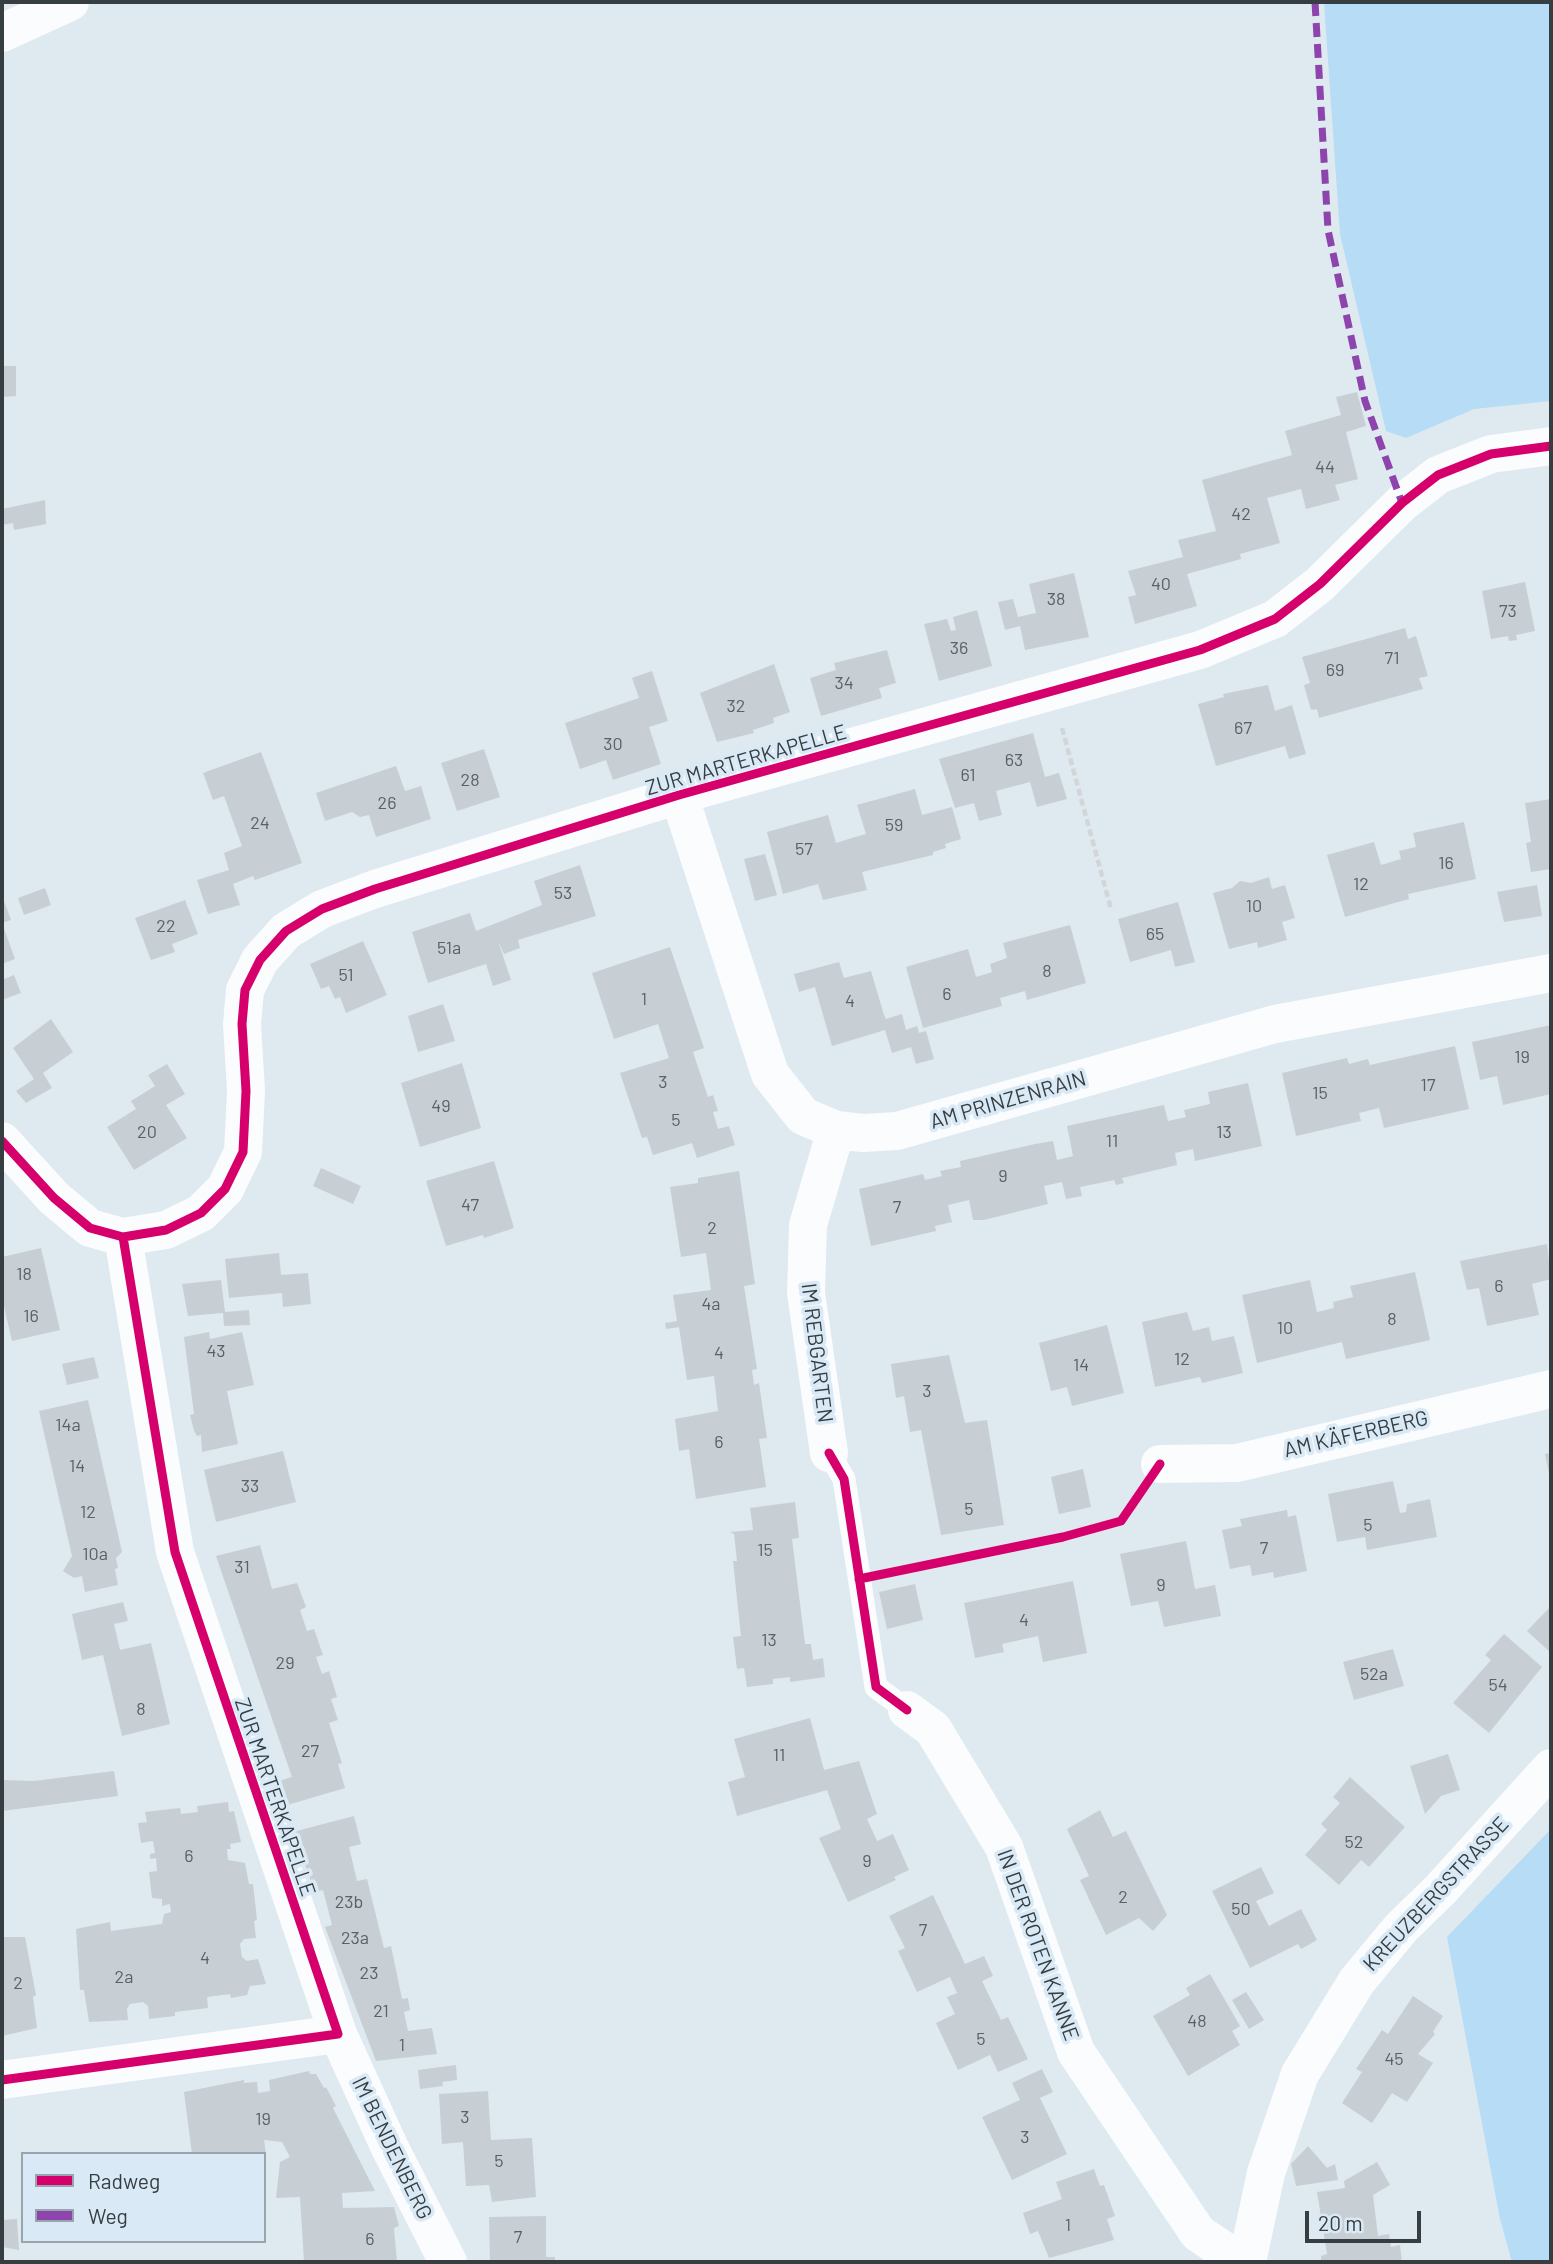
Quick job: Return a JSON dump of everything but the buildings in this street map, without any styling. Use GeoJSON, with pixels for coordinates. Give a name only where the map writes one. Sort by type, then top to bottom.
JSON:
{"type":"FeatureCollection","features":[{"type":"Feature","properties":{"kind":"main road"},"geometry":{"type":"LineString","coordinates":[[2,33],[70,2]]}},
{"type":"Feature","properties":{"kind":"main road","name":"ZUR MARTERKAPELLE"},"geometry":{"type":"LineString","coordinates":[[2,1141],[54,1198],[90,1228],[123,1237],[166,1230],[201,1213],[225,1189],[243,1152],[245,990],[261,960],[286,930],[322,909],[375,889],[679,795],[1053,694],[1200,650],[1275,619],[1320,584],[1402,503],[1438,475],[1491,454],[1551,446]]}},
{"type":"Feature","properties":{"kind":"main road","name":"AM PRINZENRAIN"},"geometry":{"type":"LineString","coordinates":[[679,795],[770,1074],[803,1116],[836,1130],[863,1133],[897,1131],[1275,1024],[1551,972]]}},
{"type":"Feature","properties":{"kind":"main road","name":"IM REBGARTEN"},"geometry":{"type":"LineString","coordinates":[[829,1453],[806,1293],[808,1225],[836,1130]]}},
{"type":"Feature","properties":{"kind":"main road","name":"ZUR MARTERKAPELLE"},"geometry":{"type":"LineString","coordinates":[[123,1237],[175,1552],[338,2034]]}},
{"type":"Feature","properties":{"kind":"main road","name":"AM KÄFERBERG"},"geometry":{"type":"LineString","coordinates":[[1160,1464],[1237,1463],[1551,1389]]}},
{"type":"Feature","properties":{"kind":"main road","name":"IN DER ROTEN KANNE"},"geometry":{"type":"LineString","coordinates":[[907,1710],[933,1729],[1004,1847],[1076,2052],[1198,2233],[1241,2262]]}},
{"type":"Feature","properties":{"kind":"main road","name":"KREUZBERGSTRASSE"},"geometry":{"type":"LineString","coordinates":[[1247,2262],[1266,2173],[1300,2074],[1357,1981],[1401,1928],[1441,1889],[1551,1768]]}},
{"type":"Feature","properties":{"kind":"main road"},"geometry":{"type":"LineString","coordinates":[[2,2080],[338,2034]]}},
{"type":"Feature","properties":{"kind":"main road","name":"IM BENDENBERG"},"geometry":{"type":"LineString","coordinates":[[338,2034],[389,2146],[448,2262]]}},
{"type":"Feature","properties":{"kind":"lane","name":"IN DER ROTEN KANNE"},"geometry":{"type":"LineString","coordinates":[[829,1453],[844,1479],[876,1687],[907,1710]]}},
{"type":"Feature","properties":{"kind":"path"},"geometry":{"type":"LineString","coordinates":[[1053,694],[1111,909]]}},
{"type":"Feature","properties":{"kind":"shaded area"},"geometry":{"type":"Polygon","coordinates":[[[1324,2],[1551,2],[1551,401],[1474,409],[1406,438],[1386,431],[1340,234],[1324,2]]]}},
{"type":"Feature","properties":{"kind":"shaded area"},"geometry":{"type":"Polygon","coordinates":[[[1551,1829],[1551,2262],[1512,2262],[1500,2219],[1447,1937],[1551,1829]]]}},
{"type":"Feature","properties":{"kind":"marked path"},"geometry":{"type":"LineString","coordinates":[[1315,2],[1328,230],[1365,401],[1402,503]]}},
{"type":"Feature","properties":{"kind":"cycle path"},"geometry":{"type":"LineString","coordinates":[[2,1141],[54,1198],[90,1228],[123,1237],[166,1230],[201,1213],[225,1189],[243,1152],[246,1091],[242,1024],[245,990],[260,960],[286,931],[322,909],[375,889],[679,795],[1200,650],[1275,619],[1320,584],[1402,503],[1438,475],[1491,454],[1551,446]]}},
{"type":"Feature","properties":{"kind":"cycle path"},"geometry":{"type":"LineString","coordinates":[[2,2080],[338,2034],[175,1552],[123,1237]]}},
{"type":"Feature","properties":{"kind":"cycle path"},"geometry":{"type":"LineString","coordinates":[[829,1453],[844,1479],[876,1687],[907,1710]]}},
{"type":"Feature","properties":{"kind":"cycle path"},"geometry":{"type":"LineString","coordinates":[[859,1579],[1063,1537],[1121,1521],[1160,1464]]}}]}
